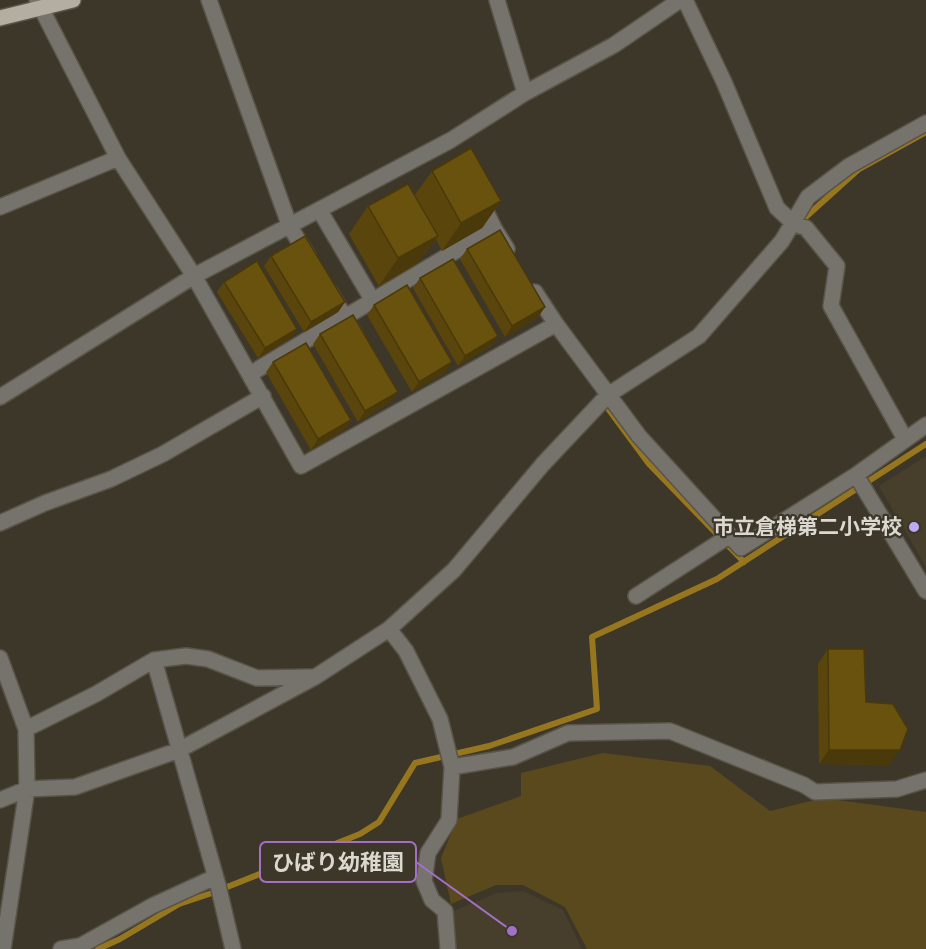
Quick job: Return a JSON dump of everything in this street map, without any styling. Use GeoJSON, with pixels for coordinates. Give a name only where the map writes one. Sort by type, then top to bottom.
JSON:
{"type":"FeatureCollection","features":[{"type":"Feature","properties":{"kind":"main road"},"geometry":{"type":"LineString","coordinates":[[0,18],[38,4],[73,0]]}},
{"type":"Feature","properties":{"kind":"street"},"geometry":{"type":"LineString","coordinates":[[209,0],[290,227],[362,345]]}},
{"type":"Feature","properties":{"kind":"street"},"geometry":{"type":"LineString","coordinates":[[496,0],[525,93]]}},
{"type":"Feature","properties":{"kind":"street"},"geometry":{"type":"LineString","coordinates":[[0,397],[194,276],[248,255],[290,227],[392,179],[454,145],[525,93],[614,45],[680,0]]}},
{"type":"Feature","properties":{"kind":"street"},"geometry":{"type":"LineString","coordinates":[[685,0],[724,82],[777,208],[793,223],[806,228],[837,266],[831,306],[905,439]]}},
{"type":"Feature","properties":{"kind":"street"},"geometry":{"type":"LineString","coordinates":[[38,4],[118,158],[194,276],[301,466],[353,430],[503,347],[556,324]]}},
{"type":"Feature","properties":{"kind":"street"},"geometry":{"type":"LineString","coordinates":[[0,800],[27,789],[75,787],[179,750],[315,677],[389,629],[454,570],[543,464],[608,395],[699,336],[782,241],[808,197],[849,166],[926,123]]}},
{"type":"Feature","properties":{"kind":"street"},"geometry":{"type":"LineString","coordinates":[[0,207],[118,158]]}},
{"type":"Feature","properties":{"kind":"street"},"geometry":{"type":"LineString","coordinates":[[475,189],[494,228],[512,257]]}},
{"type":"Feature","properties":{"kind":"street"},"geometry":{"type":"LineString","coordinates":[[320,211],[373,301]]}},
{"type":"Feature","properties":{"kind":"street"},"geometry":{"type":"LineString","coordinates":[[250,374],[373,301],[404,289],[443,258],[494,228]]}},
{"type":"Feature","properties":{"kind":"street"},"geometry":{"type":"LineString","coordinates":[[525,276],[556,324],[639,436],[741,548],[856,475],[926,426]]}},
{"type":"Feature","properties":{"kind":"street"},"geometry":{"type":"LineString","coordinates":[[0,523],[45,503],[111,479],[163,454],[263,396]]}},
{"type":"Feature","properties":{"kind":"street"},"geometry":{"type":"LineString","coordinates":[[856,475],[926,591]]}},
{"type":"Feature","properties":{"kind":"street"},"geometry":{"type":"LineString","coordinates":[[636,596],[729,536]]}},
{"type":"Feature","properties":{"kind":"street"},"geometry":{"type":"LineString","coordinates":[[389,629],[406,651],[440,719],[452,767],[449,820],[428,852],[424,881],[432,900],[445,911],[448,949]]}},
{"type":"Feature","properties":{"kind":"street"},"geometry":{"type":"LineString","coordinates":[[26,729],[96,694],[154,660],[186,656],[208,659],[257,678],[315,677]]}},
{"type":"Feature","properties":{"kind":"street"},"geometry":{"type":"LineString","coordinates":[[0,658],[26,729],[27,789],[3,949]]}},
{"type":"Feature","properties":{"kind":"street"},"geometry":{"type":"LineString","coordinates":[[154,660],[234,949]]}},
{"type":"Feature","properties":{"kind":"street"},"geometry":{"type":"LineString","coordinates":[[452,767],[513,757],[568,733],[670,730],[804,785],[815,792],[897,789],[926,780]]}},
{"type":"Feature","properties":{"kind":"street"},"geometry":{"type":"LineString","coordinates":[[60,949],[80,946],[152,906],[218,887]]}},
{"type":"Feature","properties":{"kind":"shaded area","name":"市立倉梯第二小学校"},"geometry":{"type":"Polygon","coordinates":[[[926,456],[926,567],[879,486],[926,456]]]}},
{"type":"Feature","properties":{"kind":"shaded area"},"geometry":{"type":"Polygon","coordinates":[[[603,753],[710,766],[770,811],[823,798],[926,812],[926,949],[587,949],[565,907],[523,885],[496,885],[451,904],[441,858],[457,819],[521,796],[521,773],[603,753]]]}},
{"type":"Feature","properties":{"kind":"shaded area"},"geometry":{"type":"Polygon","coordinates":[[[523,891],[563,910],[582,949],[454,949],[451,912],[497,893],[523,891]]]}},
{"type":"Feature","properties":{"kind":"building"},"geometry":{"type":"Polygon","coordinates":[[[471,148],[501,201],[461,223],[432,171],[471,148]]]}},
{"type":"Feature","properties":{"kind":"building"},"geometry":{"type":"Polygon","coordinates":[[[408,184],[438,236],[398,258],[368,206],[408,184]]]}},
{"type":"Feature","properties":{"kind":"building"},"geometry":{"type":"Polygon","coordinates":[[[500,230],[545,307],[512,326],[467,249],[500,230]]]}},
{"type":"Feature","properties":{"kind":"building"},"geometry":{"type":"Polygon","coordinates":[[[305,236],[345,302],[311,322],[271,256],[305,236]]]}},
{"type":"Feature","properties":{"kind":"building"},"geometry":{"type":"Polygon","coordinates":[[[453,259],[498,336],[465,356],[420,278],[453,259]]]}},
{"type":"Feature","properties":{"kind":"building"},"geometry":{"type":"Polygon","coordinates":[[[257,261],[297,329],[265,348],[224,282],[257,261]]]}},
{"type":"Feature","properties":{"kind":"building"},"geometry":{"type":"Polygon","coordinates":[[[407,285],[452,362],[419,382],[374,305],[407,285]]]}},
{"type":"Feature","properties":{"kind":"building"},"geometry":{"type":"Polygon","coordinates":[[[353,315],[398,392],[365,411],[320,334],[353,315]]]}},
{"type":"Feature","properties":{"kind":"building"},"geometry":{"type":"Polygon","coordinates":[[[306,343],[351,420],[318,439],[273,362],[306,343]]]}},
{"type":"Feature","properties":{"kind":"building"},"geometry":{"type":"Polygon","coordinates":[[[828,649],[864,649],[866,702],[893,704],[908,729],[900,750],[829,750],[828,649]]]}},
{"type":"Feature","properties":{"kind":"waterway"},"geometry":{"type":"LineString","coordinates":[[798,224],[859,169],[926,132]]}},
{"type":"Feature","properties":{"kind":"waterway"},"geometry":{"type":"LineString","coordinates":[[614,402],[609,410],[649,464],[744,562]]}},
{"type":"Feature","properties":{"kind":"waterway"},"geometry":{"type":"LineString","coordinates":[[98,949],[120,939],[179,904],[360,834],[379,822],[415,763],[489,746],[597,709],[592,637],[717,579],[926,444]]}},
{"type":"Feature","properties":{"kind":"place","name":"市立倉梯第二小学校"},"geometry":{"type":"Point","coordinates":[914,527]}},
{"type":"Feature","properties":{"kind":"place","name":"ひばり幼稚園"},"geometry":{"type":"Point","coordinates":[512,931]}}]}
